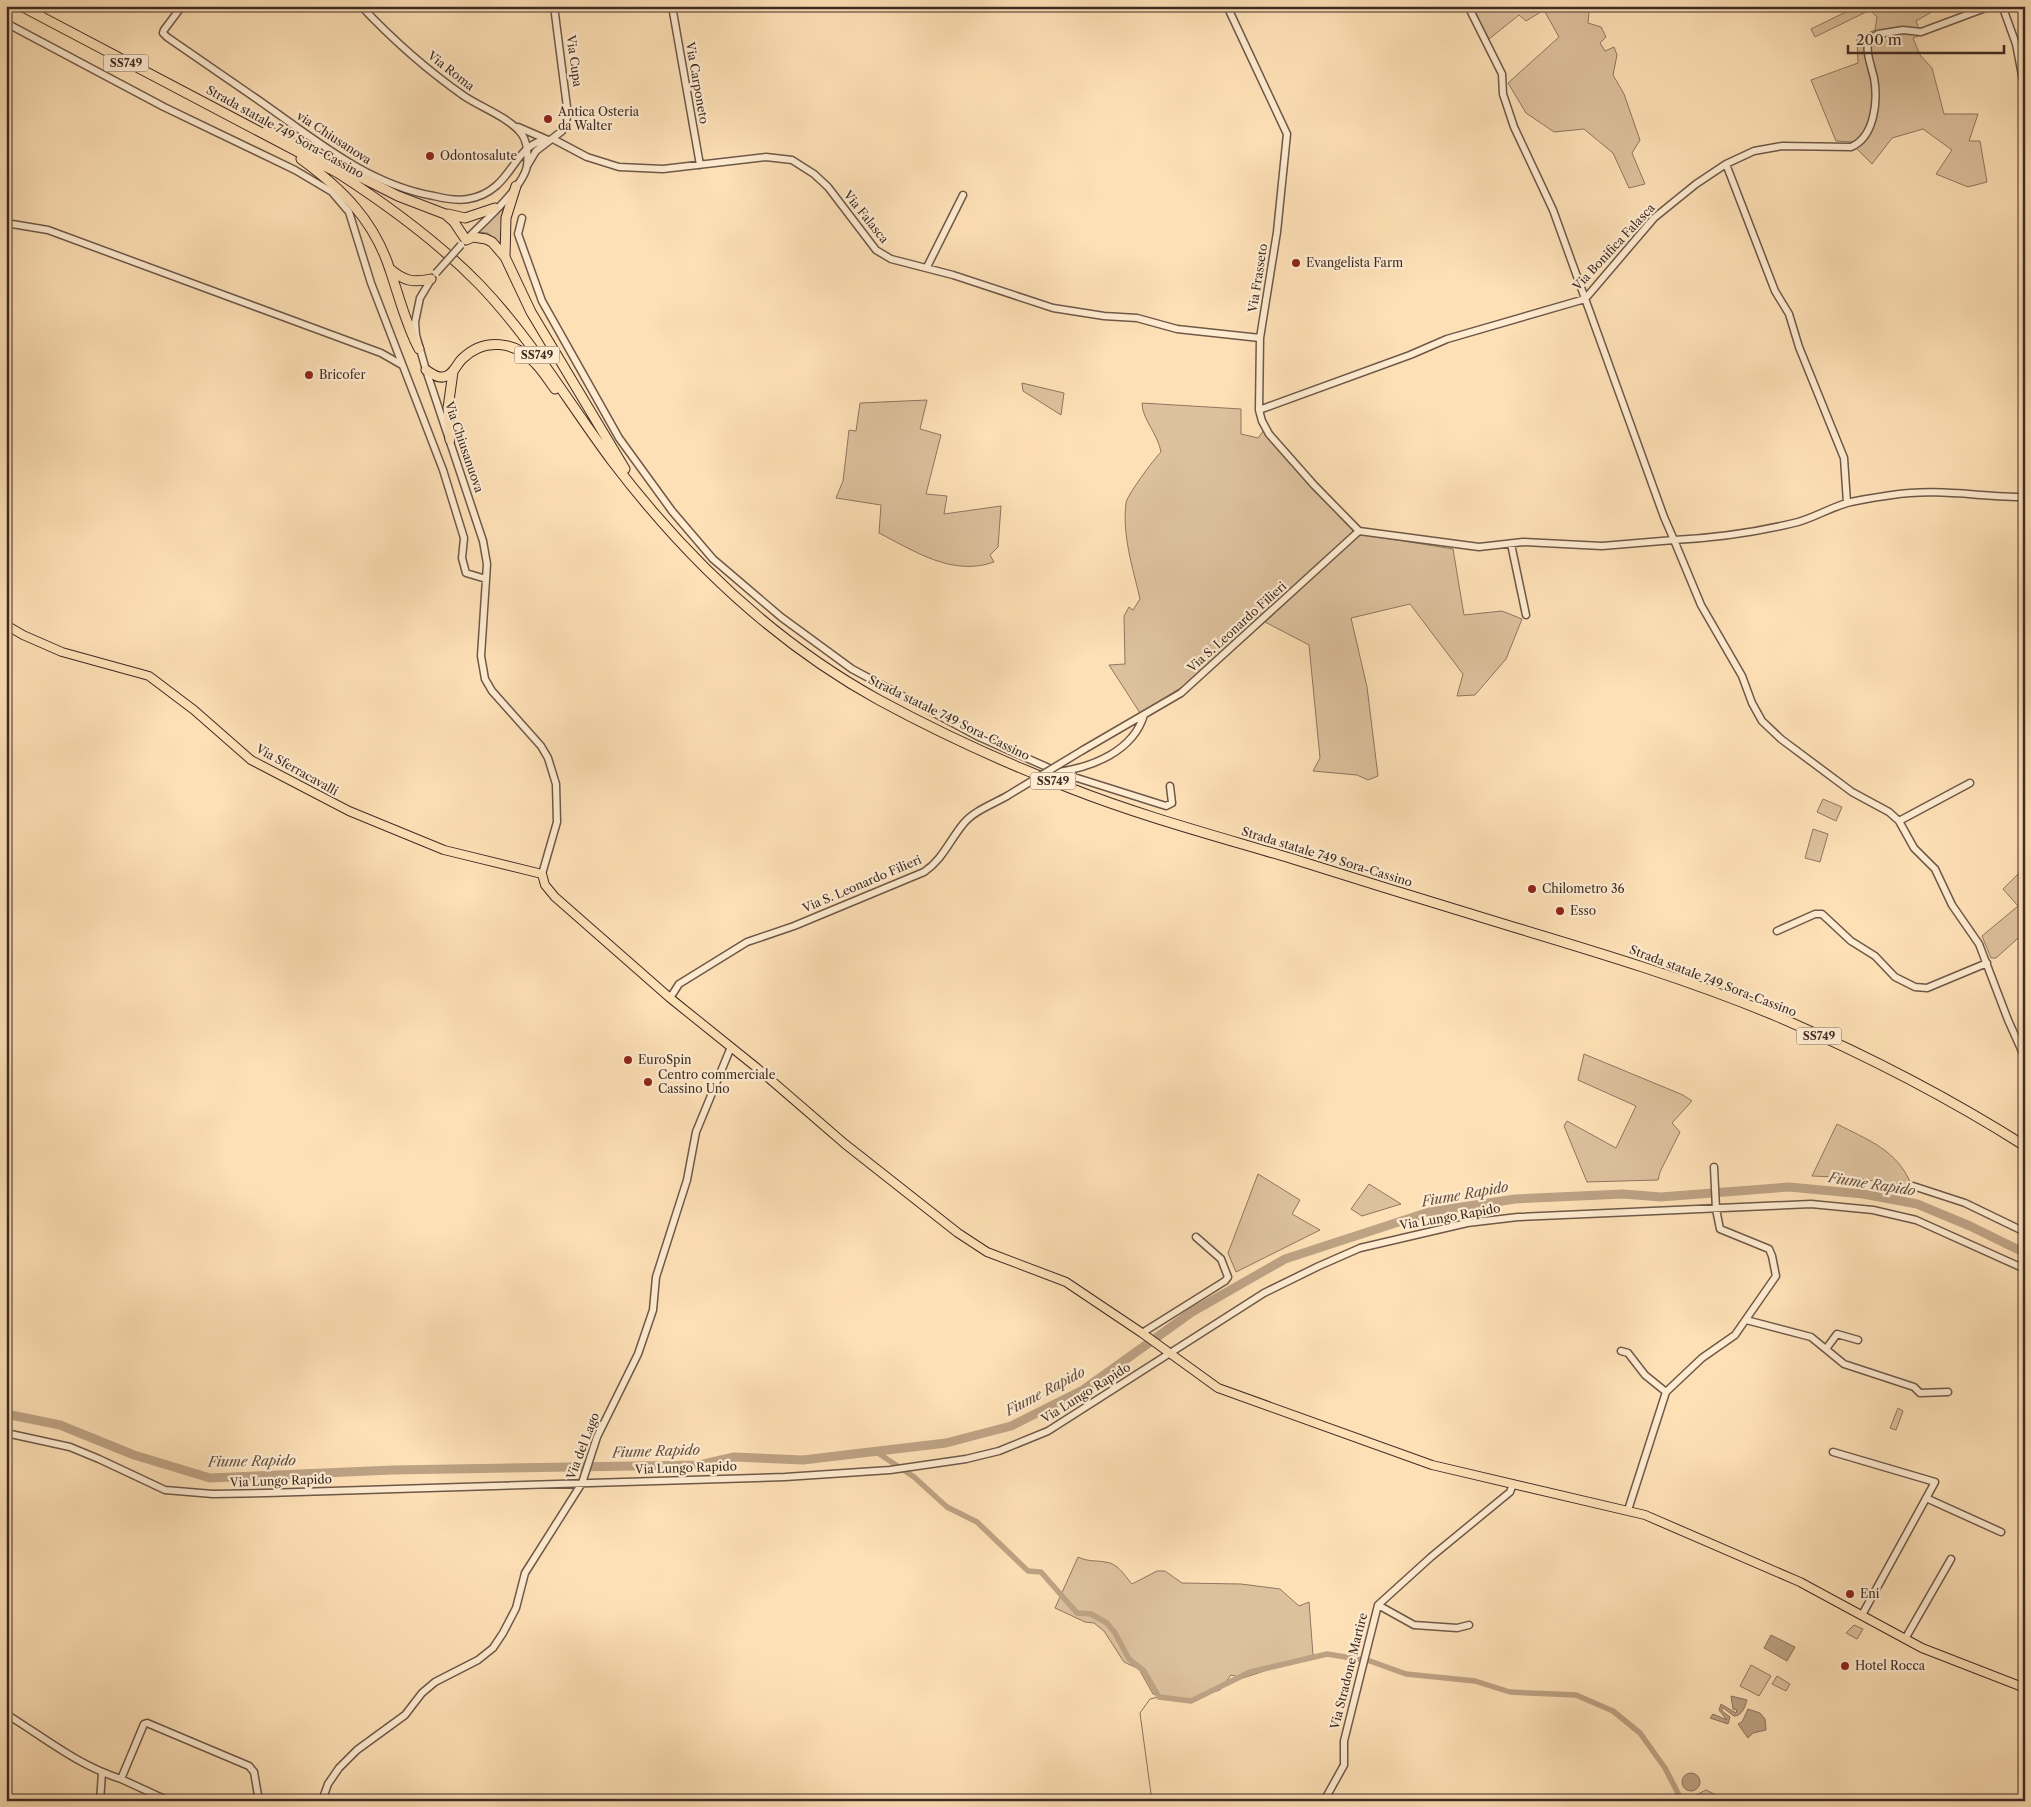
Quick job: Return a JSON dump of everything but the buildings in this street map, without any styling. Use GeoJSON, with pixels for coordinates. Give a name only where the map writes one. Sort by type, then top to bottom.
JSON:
{"type":"FeatureCollection","features":[{"type":"Feature","properties":{"kind":"highway","name":"Strada statale 749 Sora-Cassino"},"geometry":{"type":"LineString","coordinates":[[21,6],[338,173],[386,204],[435,242],[479,284],[515,325],[614,463],[658,517],[720,585],[800,650],[881,701],[993,755],[1072,789],[1613,957],[1766,1012],[1917,1084],[2025,1146]]}},
{"type":"Feature","properties":{"kind":"highway"},"geometry":{"type":"LineString","coordinates":[[233,117],[283,136],[398,196],[445,214],[465,218],[496,208]]}},
{"type":"Feature","properties":{"kind":"highway"},"geometry":{"type":"LineString","coordinates":[[233,117],[300,158],[356,204],[370,225],[390,269],[414,340],[419,349]]}},
{"type":"Feature","properties":{"kind":"highway"},"geometry":{"type":"LineString","coordinates":[[505,257],[506,218],[516,186]]}},
{"type":"Feature","properties":{"kind":"highway"},"geometry":{"type":"LineString","coordinates":[[445,214],[464,242],[473,237],[486,239],[505,257],[531,312],[619,460],[652,504],[658,517]]}},
{"type":"Feature","properties":{"kind":"highway"},"geometry":{"type":"LineString","coordinates":[[390,269],[407,280],[416,282],[433,276]]}},
{"type":"Feature","properties":{"kind":"highway"},"geometry":{"type":"LineString","coordinates":[[426,370],[436,376],[445,377],[453,372],[473,349],[485,344],[499,343],[518,351],[536,363],[598,447],[614,463]]}},
{"type":"Feature","properties":{"kind":"highway"},"geometry":{"type":"LineString","coordinates":[[450,440],[448,408],[453,372]]}},
{"type":"Feature","properties":{"kind":"main road","name":"Via Sferracavalli"},"geometry":{"type":"LineString","coordinates":[[6,625],[23,635],[62,652],[149,676],[194,710],[252,760],[349,811],[444,850],[542,874]]}},
{"type":"Feature","properties":{"kind":"main road"},"geometry":{"type":"LineString","coordinates":[[542,874],[545,885],[555,897],[670,998],[852,1150],[975,1246],[1066,1282],[1146,1335],[1226,1392],[1432,1464],[1628,1510],[1678,1527],[1792,1578],[1905,1639],[2025,1688]]}},
{"type":"Feature","properties":{"kind":"street","name":"via Chiusanova"},"geometry":{"type":"LineString","coordinates":[[182,6],[164,30],[163,33],[167,37],[312,139],[365,172],[399,188],[454,200],[479,197],[490,193],[500,184],[516,160],[528,149]]}},
{"type":"Feature","properties":{"kind":"street","name":"Via Roma"},"geometry":{"type":"LineString","coordinates":[[361,6],[386,33],[446,83],[513,125],[524,137],[528,149]]}},
{"type":"Feature","properties":{"kind":"street","name":"Via Cupa"},"geometry":{"type":"LineString","coordinates":[[526,167],[536,151],[562,131],[566,122],[568,105],[554,6]]}},
{"type":"Feature","properties":{"kind":"street","name":"Via Carponeto"},"geometry":{"type":"LineString","coordinates":[[672,6],[700,165]]}},
{"type":"Feature","properties":{"kind":"street","name":"Via Frasseto"},"geometry":{"type":"LineString","coordinates":[[1227,6],[1287,134],[1277,232],[1260,338],[1259,410],[1269,434],[1314,485],[1359,531]]}},
{"type":"Feature","properties":{"kind":"street"},"geometry":{"type":"LineString","coordinates":[[1468,6],[1502,74],[1503,94],[1514,127],[1553,210],[1674,540],[1701,605],[1742,676],[1756,713],[1781,739],[1852,792],[1889,812],[1899,821],[1914,848],[1935,869],[1952,905],[1974,935],[2025,1058]]}},
{"type":"Feature","properties":{"kind":"street","name":"Via Bonifica Falasca"},"geometry":{"type":"LineString","coordinates":[[1259,410],[1410,355],[1447,339],[1585,299],[1654,218],[1696,184],[1726,164],[1754,151],[1782,146],[1851,146],[1860,143],[1867,134],[1875,102],[1874,80],[1866,50],[1868,40],[1878,34],[1903,30],[1921,32],[1988,7],[2003,8],[2016,44],[2025,91]]}},
{"type":"Feature","properties":{"kind":"street"},"geometry":{"type":"LineString","coordinates":[[6,23],[164,107],[295,170],[332,192],[349,212],[371,283],[443,470],[464,538],[462,558],[466,573],[486,579]]}},
{"type":"Feature","properties":{"kind":"street","name":"Via Falasca"},"geometry":{"type":"LineString","coordinates":[[513,125],[587,157],[620,167],[664,169],[766,157],[792,160],[814,174],[828,187],[876,250],[891,260],[927,267],[1053,308],[1104,316],[1137,318],[1177,329],[1260,338]]}},
{"type":"Feature","properties":{"kind":"street"},"geometry":{"type":"LineString","coordinates":[[526,167],[528,149],[536,141],[551,140]]}},
{"type":"Feature","properties":{"kind":"street"},"geometry":{"type":"LineString","coordinates":[[1726,164],[1775,291],[1789,314],[1799,347],[1844,458],[1847,503]]}},
{"type":"Feature","properties":{"kind":"street","name":"Via Chiusanuova"},"geometry":{"type":"LineString","coordinates":[[526,167],[516,186],[433,276],[420,298],[417,309],[416,335],[483,541],[487,564],[480,656],[485,679],[496,696],[541,746],[553,771],[558,800],[557,822],[542,874]]}},
{"type":"Feature","properties":{"kind":"street"},"geometry":{"type":"LineString","coordinates":[[927,267],[964,195]]}},
{"type":"Feature","properties":{"kind":"street"},"geometry":{"type":"LineString","coordinates":[[522,218],[518,234],[542,301],[624,445],[672,512],[713,559],[796,627],[852,669],[979,737],[1058,772],[1070,770],[1115,754],[1140,728],[1144,716]]}},
{"type":"Feature","properties":{"kind":"street"},"geometry":{"type":"LineString","coordinates":[[6,223],[48,230],[381,354],[402,365]]}},
{"type":"Feature","properties":{"kind":"street"},"geometry":{"type":"LineString","coordinates":[[1359,531],[1479,547],[1523,542],[1602,546],[1702,539],[1796,522],[1818,516],[1847,503],[1916,492],[2025,497]]}},
{"type":"Feature","properties":{"kind":"street","name":"Via S. Leonardo Filieri"},"geometry":{"type":"LineString","coordinates":[[670,998],[679,984],[747,942],[794,926],[924,872],[937,863],[964,823],[971,816],[1181,693],[1359,531]]}},
{"type":"Feature","properties":{"kind":"street"},"geometry":{"type":"LineString","coordinates":[[1511,544],[1526,615]]}},
{"type":"Feature","properties":{"kind":"street"},"geometry":{"type":"LineString","coordinates":[[1070,770],[1074,777],[1166,806],[1172,803],[1170,786]]}},
{"type":"Feature","properties":{"kind":"street"},"geometry":{"type":"LineString","coordinates":[[1899,821],[1970,783]]}},
{"type":"Feature","properties":{"kind":"street"},"geometry":{"type":"LineString","coordinates":[[1777,931],[1815,914],[1822,914],[1851,941],[1875,956],[1895,977],[1915,987],[1927,988],[1987,963]]}},
{"type":"Feature","properties":{"kind":"street","name":"Via del Lago"},"geometry":{"type":"LineString","coordinates":[[322,1801],[328,1784],[339,1768],[357,1750],[405,1715],[422,1693],[435,1682],[478,1660],[493,1648],[516,1608],[525,1573],[582,1483],[597,1437],[638,1354],[653,1310],[656,1277],[684,1189],[696,1132],[731,1047]]}},
{"type":"Feature","properties":{"kind":"street"},"geometry":{"type":"LineString","coordinates":[[1628,1510],[1666,1392],[1702,1358],[1735,1335],[1776,1276],[1772,1256],[1765,1247],[1720,1229],[1716,1208],[1714,1167]]}},
{"type":"Feature","properties":{"kind":"street"},"geometry":{"type":"LineString","coordinates":[[1912,1186],[1965,1203],[2025,1232]]}},
{"type":"Feature","properties":{"kind":"street","name":"Via Lungo Rapido"},"geometry":{"type":"LineString","coordinates":[[6,1433],[70,1447],[165,1490],[183,1493],[266,1493],[785,1477],[890,1470],[966,1459],[999,1451],[1048,1431],[1168,1352],[1264,1293],[1360,1248],[1467,1223],[1518,1217],[1811,1204],[1873,1210],[1916,1220],[2025,1269]]}},
{"type":"Feature","properties":{"kind":"street"},"geometry":{"type":"LineString","coordinates":[[1146,1335],[1225,1281],[1228,1277],[1221,1260],[1196,1238]]}},
{"type":"Feature","properties":{"kind":"street"},"geometry":{"type":"LineString","coordinates":[[1746,1320],[1811,1337],[1844,1364],[1914,1387],[1920,1393],[1948,1392]]}},
{"type":"Feature","properties":{"kind":"street"},"geometry":{"type":"LineString","coordinates":[[1826,1349],[1837,1334],[1858,1340]]}},
{"type":"Feature","properties":{"kind":"street"},"geometry":{"type":"LineString","coordinates":[[1621,1351],[1628,1353],[1645,1375],[1666,1392]]}},
{"type":"Feature","properties":{"kind":"street"},"geometry":{"type":"LineString","coordinates":[[1833,1452],[1935,1482],[1862,1615]]}},
{"type":"Feature","properties":{"kind":"street","name":"Via Stradone Martire"},"geometry":{"type":"LineString","coordinates":[[1324,1801],[1344,1765],[1344,1740],[1378,1606],[1431,1557],[1510,1492],[1513,1484]]}},
{"type":"Feature","properties":{"kind":"street"},"geometry":{"type":"LineString","coordinates":[[1926,1498],[2001,1532]]}},
{"type":"Feature","properties":{"kind":"street"},"geometry":{"type":"LineString","coordinates":[[1905,1639],[1951,1558]]}},
{"type":"Feature","properties":{"kind":"street"},"geometry":{"type":"LineString","coordinates":[[1378,1606],[1414,1626],[1457,1628],[1469,1625]]}},
{"type":"Feature","properties":{"kind":"street"},"geometry":{"type":"LineString","coordinates":[[6,1714],[60,1751],[102,1773],[121,1779],[169,1801]]}},
{"type":"Feature","properties":{"kind":"street"},"geometry":{"type":"LineString","coordinates":[[121,1779],[144,1724],[148,1723],[248,1766],[254,1772],[259,1801]]}},
{"type":"Feature","properties":{"kind":"street"},"geometry":{"type":"LineString","coordinates":[[100,1801],[102,1773]]}},
{"type":"Feature","properties":{"kind":"shaded area"},"geometry":{"type":"Polygon","coordinates":[[[1480,6],[1582,6],[1589,12],[1588,23],[1601,27],[1606,37],[1600,43],[1605,51],[1614,47],[1617,55],[1613,75],[1624,94],[1640,140],[1632,153],[1645,184],[1629,188],[1613,153],[1584,129],[1554,132],[1526,113],[1508,83],[1559,37],[1544,10],[1526,21],[1519,15],[1489,39],[1474,11],[1480,6]]]}},
{"type":"Feature","properties":{"kind":"shaded area"},"geometry":{"type":"Polygon","coordinates":[[[1858,6],[1894,6],[1897,12],[1910,6],[1936,6],[1937,9],[1916,21],[1921,35],[1913,38],[1920,55],[1932,68],[1944,114],[1978,114],[1969,141],[1980,141],[1987,182],[1968,187],[1936,174],[1952,150],[1923,129],[1892,138],[1872,164],[1856,148],[1854,142],[1836,141],[1811,80],[1858,63],[1857,38],[1875,30],[1877,17],[1870,10],[1815,37],[1811,29],[1858,6]]]}},
{"type":"Feature","properties":{"kind":"shaded area"},"geometry":{"type":"Polygon","coordinates":[[[500,209],[504,212],[500,243],[487,233],[478,232],[500,209]]]}},
{"type":"Feature","properties":{"kind":"shaded area"},"geometry":{"type":"Polygon","coordinates":[[[1022,383],[1064,393],[1061,415],[1023,391],[1022,383]]]}},
{"type":"Feature","properties":{"kind":"shaded area"},"geometry":{"type":"Polygon","coordinates":[[[927,400],[920,429],[941,435],[926,494],[947,496],[944,514],[1001,506],[998,547],[990,555],[994,562],[979,566],[964,566],[934,560],[879,533],[881,505],[836,498],[843,481],[849,430],[856,431],[860,403],[927,400]]]}},
{"type":"Feature","properties":{"kind":"shaded area"},"geometry":{"type":"Polygon","coordinates":[[[1142,403],[1241,409],[1241,434],[1258,438],[1264,430],[1354,529],[1352,535],[1182,687],[1140,713],[1109,665],[1125,664],[1124,616],[1129,607],[1133,610],[1140,599],[1127,540],[1126,503],[1136,485],[1161,452],[1145,415],[1142,403]]]}},
{"type":"Feature","properties":{"kind":"shaded area"},"geometry":{"type":"Polygon","coordinates":[[[1360,534],[1453,549],[1464,615],[1502,611],[1522,619],[1506,659],[1475,695],[1457,696],[1463,674],[1410,604],[1351,618],[1367,687],[1378,776],[1368,780],[1357,775],[1313,771],[1320,758],[1309,645],[1265,622],[1360,534]]]}},
{"type":"Feature","properties":{"kind":"shaded area"},"geometry":{"type":"Polygon","coordinates":[[[1823,799],[1842,807],[1836,821],[1817,812],[1823,799]]]}},
{"type":"Feature","properties":{"kind":"shaded area"},"geometry":{"type":"Polygon","coordinates":[[[1813,829],[1828,834],[1820,862],[1805,858],[1813,829]]]}},
{"type":"Feature","properties":{"kind":"shaded area"},"geometry":{"type":"Polygon","coordinates":[[[2022,870],[2025,872],[2025,932],[1996,958],[1991,958],[1982,936],[2018,906],[2003,889],[2022,870]]]}},
{"type":"Feature","properties":{"kind":"shaded area"},"geometry":{"type":"Polygon","coordinates":[[[1584,1054],[1683,1095],[1692,1101],[1672,1123],[1680,1132],[1660,1172],[1658,1180],[1587,1182],[1564,1126],[1567,1121],[1616,1148],[1636,1106],[1578,1080],[1584,1054]]]}},
{"type":"Feature","properties":{"kind":"shaded area"},"geometry":{"type":"Polygon","coordinates":[[[1837,1124],[1890,1154],[1905,1172],[1911,1184],[1910,1188],[1857,1178],[1812,1176],[1837,1124]]]}},
{"type":"Feature","properties":{"kind":"shaded area"},"geometry":{"type":"Polygon","coordinates":[[[1258,1174],[1300,1200],[1292,1214],[1320,1230],[1236,1272],[1228,1253],[1258,1174]]]}},
{"type":"Feature","properties":{"kind":"shaded area"},"geometry":{"type":"Polygon","coordinates":[[[1369,1184],[1401,1204],[1362,1216],[1351,1209],[1369,1184]]]}},
{"type":"Feature","properties":{"kind":"shaded area"},"geometry":{"type":"Polygon","coordinates":[[[1898,1408],[1903,1411],[1896,1430],[1890,1428],[1898,1408]]]}},
{"type":"Feature","properties":{"kind":"shaded area"},"geometry":{"type":"Polygon","coordinates":[[[1078,1557],[1114,1565],[1132,1584],[1157,1571],[1165,1571],[1182,1583],[1241,1584],[1280,1589],[1299,1606],[1309,1602],[1313,1655],[1243,1678],[1231,1675],[1220,1690],[1185,1701],[1153,1694],[1139,1669],[1124,1662],[1104,1631],[1094,1623],[1085,1622],[1055,1608],[1078,1557]]]}},
{"type":"Feature","properties":{"kind":"shaded area"},"geometry":{"type":"Polygon","coordinates":[[[1854,1625],[1863,1629],[1857,1639],[1846,1633],[1854,1625]]]}},
{"type":"Feature","properties":{"kind":"shaded area"},"geometry":{"type":"Polygon","coordinates":[[[1771,1635],[1795,1647],[1787,1661],[1764,1648],[1771,1635]]]}},
{"type":"Feature","properties":{"kind":"shaded area"},"geometry":{"type":"Polygon","coordinates":[[[1751,1665],[1771,1676],[1759,1696],[1740,1686],[1751,1665]]]}},
{"type":"Feature","properties":{"kind":"shaded area"},"geometry":{"type":"Polygon","coordinates":[[[1777,1676],[1790,1684],[1786,1691],[1772,1684],[1777,1676]]]}},
{"type":"Feature","properties":{"kind":"shaded area"},"geometry":{"type":"Polygon","coordinates":[[[1731,1696],[1747,1700],[1741,1713],[1734,1716],[1722,1707],[1722,1711],[1730,1717],[1728,1724],[1710,1718],[1713,1714],[1727,1720],[1719,1710],[1721,1704],[1736,1713],[1737,1710],[1733,1709],[1731,1696]]]}},
{"type":"Feature","properties":{"kind":"shaded area"},"geometry":{"type":"Polygon","coordinates":[[[1748,1709],[1760,1713],[1765,1719],[1766,1730],[1753,1733],[1748,1738],[1738,1724],[1742,1722],[1748,1709]]]}},
{"type":"Feature","properties":{"kind":"shaded area"},"geometry":{"type":"Polygon","coordinates":[[[1691,1773],[1697,1776],[1700,1782],[1697,1788],[1691,1791],[1685,1788],[1682,1782],[1685,1776],[1691,1773]]]}},
{"type":"Feature","properties":{"kind":"shaded area"},"geometry":{"type":"Polygon","coordinates":[[[1706,1790],[1716,1795],[1713,1801],[1695,1801],[1692,1797],[1706,1790]]]}},
{"type":"Feature","properties":{"kind":"waterway","name":"Fiume Rapido"},"geometry":{"type":"LineString","coordinates":[[6,1414],[60,1425],[134,1455],[210,1478],[393,1470],[699,1465],[734,1457],[803,1460],[946,1443],[1011,1426],[1083,1390],[1192,1312],[1285,1259],[1429,1212],[1515,1199],[1623,1194],[1661,1197],[1789,1187],[1863,1194],[1917,1204],[1970,1226],[2025,1253]]}},
{"type":"Feature","properties":{"kind":"waterway"},"geometry":{"type":"LineString","coordinates":[[875,1451],[914,1477],[947,1507],[977,1522],[1028,1571],[1041,1572],[1077,1613],[1091,1614],[1107,1623],[1115,1633],[1129,1659],[1144,1671],[1159,1697],[1191,1701],[1250,1672],[1327,1654],[1370,1661],[1406,1674],[1475,1681],[1510,1692],[1576,1695],[1613,1711],[1640,1733],[1665,1768],[1682,1801]]}},
{"type":"Feature","properties":{"kind":"waterway"},"geometry":{"type":"LineString","coordinates":[[1152,1801],[1140,1713],[1150,1699],[1159,1697]]}},
{"type":"Feature","properties":{"kind":"place","name":"Antica Osteria da Walter"},"geometry":{"type":"Point","coordinates":[548,119]}},
{"type":"Feature","properties":{"kind":"place","name":"Odontosalute"},"geometry":{"type":"Point","coordinates":[430,156]}},
{"type":"Feature","properties":{"kind":"place","name":"Evangelista Farm"},"geometry":{"type":"Point","coordinates":[1296,263]}},
{"type":"Feature","properties":{"kind":"place","name":"Bricofer"},"geometry":{"type":"Point","coordinates":[309,375]}},
{"type":"Feature","properties":{"kind":"place","name":"Chilometro 36"},"geometry":{"type":"Point","coordinates":[1532,889]}},
{"type":"Feature","properties":{"kind":"place","name":"Esso"},"geometry":{"type":"Point","coordinates":[1560,911]}},
{"type":"Feature","properties":{"kind":"place","name":"EuroSpin"},"geometry":{"type":"Point","coordinates":[628,1060]}},
{"type":"Feature","properties":{"kind":"place","name":"Centro commerciale Cassino Uno"},"geometry":{"type":"Point","coordinates":[648,1082]}},
{"type":"Feature","properties":{"kind":"place","name":"Eni"},"geometry":{"type":"Point","coordinates":[1850,1594]}},
{"type":"Feature","properties":{"kind":"place","name":"Hotel Rocca"},"geometry":{"type":"Point","coordinates":[1845,1666]}}]}
